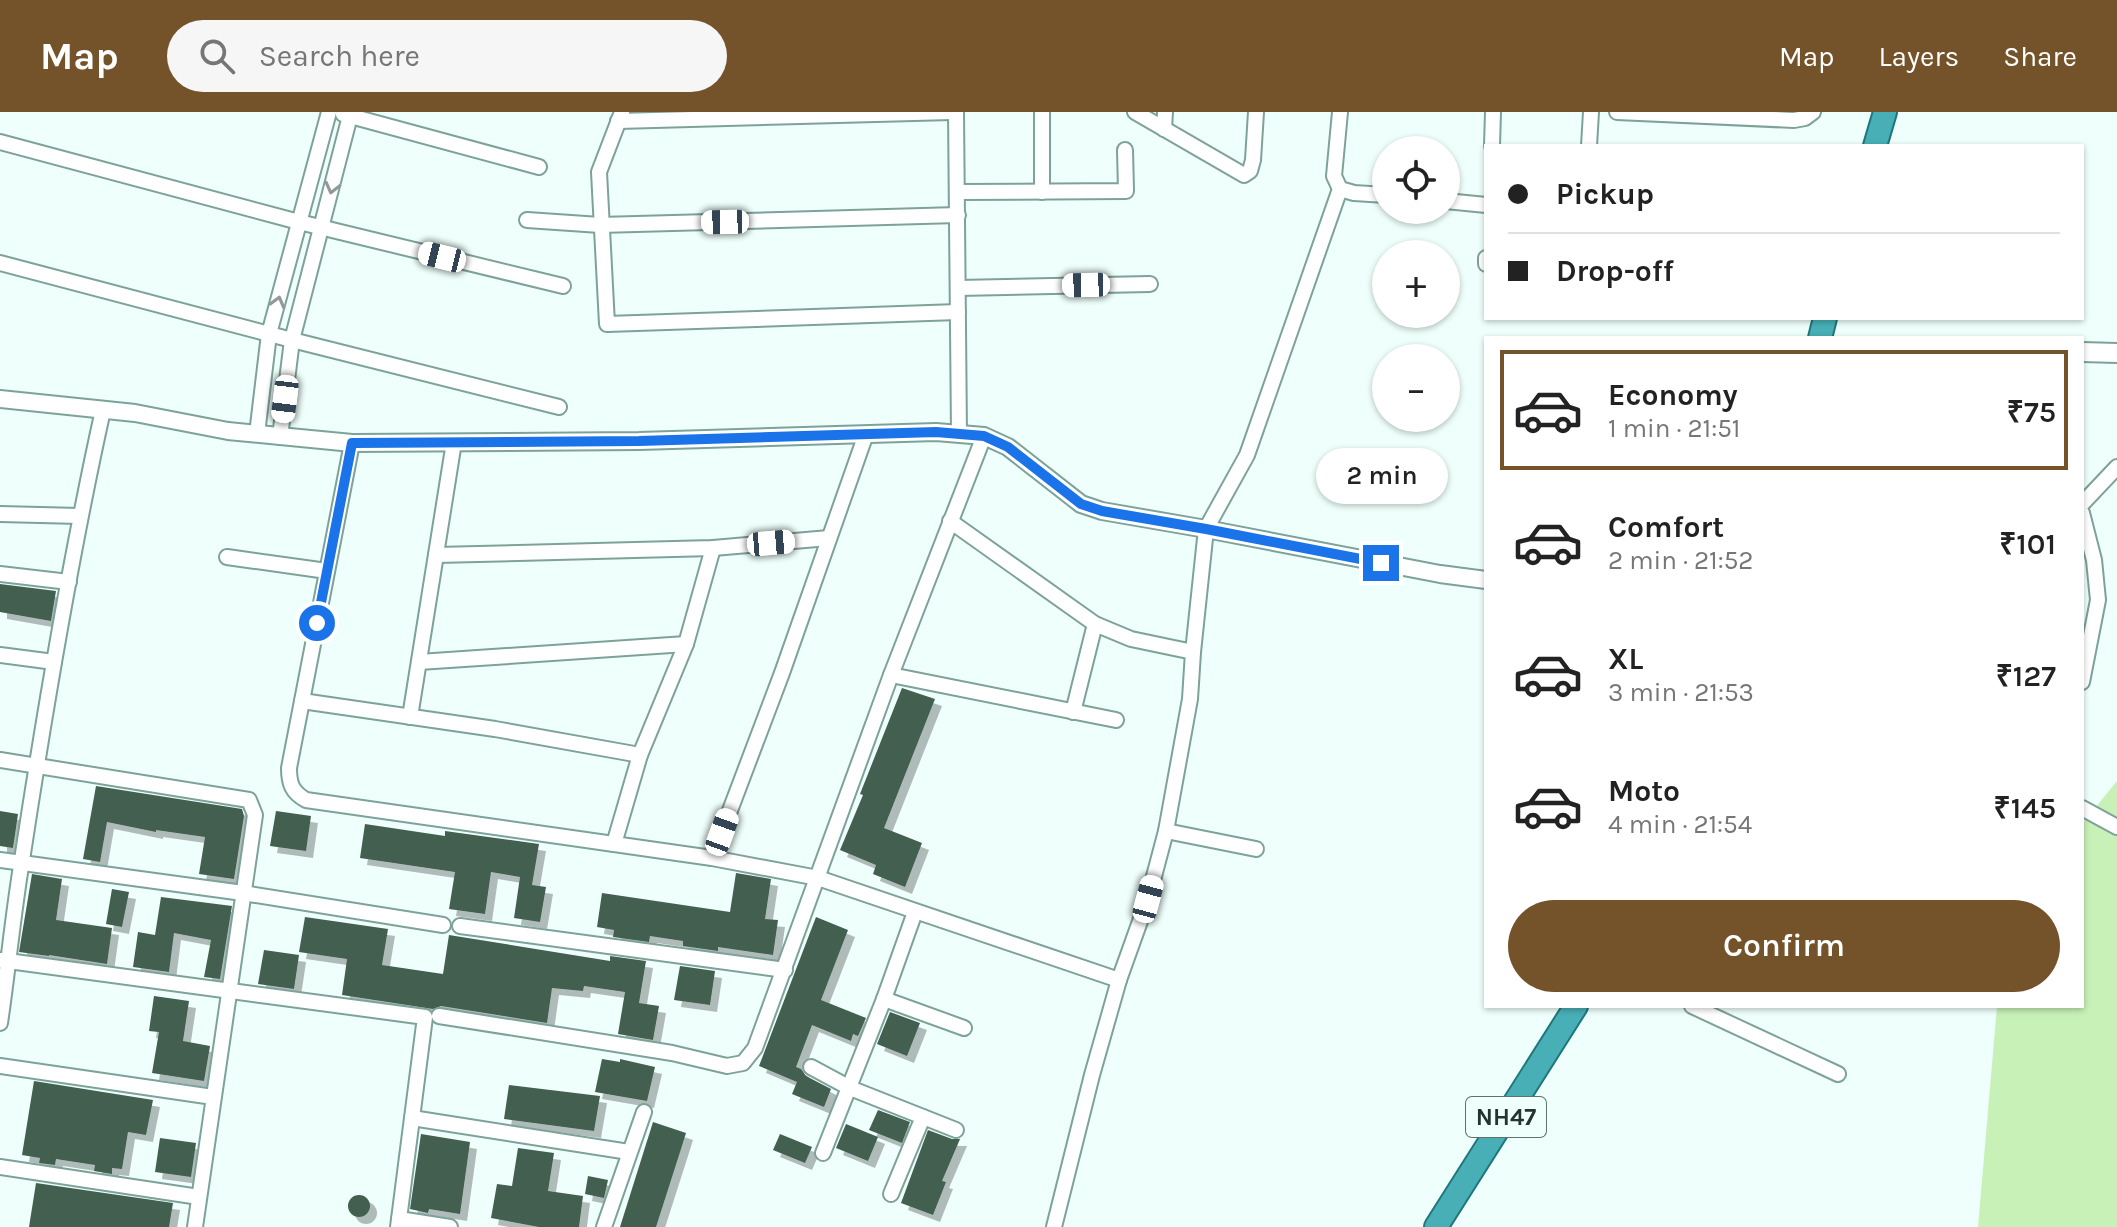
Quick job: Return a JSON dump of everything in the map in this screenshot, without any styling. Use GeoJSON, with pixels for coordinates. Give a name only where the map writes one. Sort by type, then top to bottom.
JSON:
{"type":"FeatureCollection","features":[{"type":"Feature","properties":{"kind":"highway"},"geometry":{"type":"LineString","coordinates":[[1876,144],[1885,112]]}},
{"type":"Feature","properties":{"kind":"highway","name":"NH47"},"geometry":{"type":"LineString","coordinates":[[1436,1227],[1575,1008]]}},
{"type":"Feature","properties":{"kind":"main road"},"geometry":{"type":"LineString","coordinates":[[2084,352],[2117,353]]}},
{"type":"Feature","properties":{"kind":"street"},"geometry":{"type":"LineString","coordinates":[[257,434],[269,334],[331,112],[351,114],[539,167]]}},
{"type":"Feature","properties":{"kind":"street"},"geometry":{"type":"LineString","coordinates":[[958,312],[607,324],[599,172],[620,116],[954,112],[958,192],[959,434]]}},
{"type":"Feature","properties":{"kind":"street"},"geometry":{"type":"LineString","coordinates":[[1135,112],[1244,175],[1250,171],[1253,160],[1256,112]]}},
{"type":"Feature","properties":{"kind":"street"},"geometry":{"type":"LineString","coordinates":[[1164,129],[1165,112]]}},
{"type":"Feature","properties":{"kind":"street"},"geometry":{"type":"LineString","coordinates":[[1054,1227],[1119,980],[1148,899],[1166,831],[1190,699],[1206,529],[1247,455],[1340,189],[1334,176],[1340,112]]}},
{"type":"Feature","properties":{"kind":"street"},"geometry":{"type":"LineString","coordinates":[[1492,144],[1493,112]]}},
{"type":"Feature","properties":{"kind":"street"},"geometry":{"type":"LineString","coordinates":[[1589,144],[1591,112]]}},
{"type":"Feature","properties":{"kind":"street"},"geometry":{"type":"LineString","coordinates":[[1617,112],[1794,120],[1805,118],[1813,112]]}},
{"type":"Feature","properties":{"kind":"street"},"geometry":{"type":"LineString","coordinates":[[1042,113],[1042,192]]}},
{"type":"Feature","properties":{"kind":"street"},"geometry":{"type":"LineString","coordinates":[[280,437],[292,340],[351,114]]}},
{"type":"Feature","properties":{"kind":"street"},"geometry":{"type":"LineString","coordinates":[[0,142],[322,228],[563,286]]}},
{"type":"Feature","properties":{"kind":"street"},"geometry":{"type":"LineString","coordinates":[[958,192],[1126,191],[1125,150]]}},
{"type":"Feature","properties":{"kind":"street"},"geometry":{"type":"LineString","coordinates":[[1340,189],[1372,194]]}},
{"type":"Feature","properties":{"kind":"street"},"geometry":{"type":"LineString","coordinates":[[1460,202],[1484,205]]}},
{"type":"Feature","properties":{"kind":"street"},"geometry":{"type":"LineString","coordinates":[[527,220],[600,225],[958,215]]}},
{"type":"Feature","properties":{"kind":"street"},"geometry":{"type":"LineString","coordinates":[[0,263],[559,407]]}},
{"type":"Feature","properties":{"kind":"street"},"geometry":{"type":"LineString","coordinates":[[958,288],[1150,284]]}},
{"type":"Feature","properties":{"kind":"street"},"geometry":{"type":"LineString","coordinates":[[0,399],[135,413],[280,437],[352,443],[639,441],[936,432],[984,436],[1008,447],[1081,504],[1102,511],[1484,580]]}},
{"type":"Feature","properties":{"kind":"street"},"geometry":{"type":"LineString","coordinates":[[0,1023],[5,961],[54,662],[103,410]]}},
{"type":"Feature","properties":{"kind":"street"},"geometry":{"type":"LineString","coordinates":[[712,858],[782,673],[866,434]]}},
{"type":"Feature","properties":{"kind":"street"},"geometry":{"type":"LineString","coordinates":[[439,1016],[672,1053],[727,1066],[743,1063],[755,1048],[785,970],[891,675],[984,436]]}},
{"type":"Feature","properties":{"kind":"street"},"geometry":{"type":"LineString","coordinates":[[410,717],[454,442]]}},
{"type":"Feature","properties":{"kind":"street"},"geometry":{"type":"LineString","coordinates":[[352,443],[289,768],[289,782],[296,794],[306,800],[712,858],[818,878],[1119,980]]}},
{"type":"Feature","properties":{"kind":"street"},"geometry":{"type":"LineString","coordinates":[[2084,502],[2117,467]]}},
{"type":"Feature","properties":{"kind":"street"},"geometry":{"type":"LineString","coordinates":[[0,514],[80,516]]}},
{"type":"Feature","properties":{"kind":"street"},"geometry":{"type":"LineString","coordinates":[[950,521],[1095,624],[1131,639],[1193,652]]}},
{"type":"Feature","properties":{"kind":"street"},"geometry":{"type":"LineString","coordinates":[[2084,521],[2094,560],[2098,600],[2084,672]]}},
{"type":"Feature","properties":{"kind":"street"},"geometry":{"type":"LineString","coordinates":[[436,555],[713,548],[829,538]]}},
{"type":"Feature","properties":{"kind":"street"},"geometry":{"type":"LineString","coordinates":[[614,844],[640,755],[686,644],[713,548]]}},
{"type":"Feature","properties":{"kind":"street"},"geometry":{"type":"LineString","coordinates":[[227,557],[327,571]]}},
{"type":"Feature","properties":{"kind":"street"},"geometry":{"type":"LineString","coordinates":[[0,574],[69,582]]}},
{"type":"Feature","properties":{"kind":"street"},"geometry":{"type":"LineString","coordinates":[[1073,712],[1095,624]]}},
{"type":"Feature","properties":{"kind":"street"},"geometry":{"type":"LineString","coordinates":[[419,662],[686,644]]}},
{"type":"Feature","properties":{"kind":"street"},"geometry":{"type":"LineString","coordinates":[[0,655],[54,662]]}},
{"type":"Feature","properties":{"kind":"street"},"geometry":{"type":"LineString","coordinates":[[891,675],[1116,720]]}},
{"type":"Feature","properties":{"kind":"street"},"geometry":{"type":"LineString","coordinates":[[302,701],[640,755]]}},
{"type":"Feature","properties":{"kind":"street"},"geometry":{"type":"LineString","coordinates":[[0,760],[249,800],[255,815],[195,1227]]}},
{"type":"Feature","properties":{"kind":"street"},"geometry":{"type":"LineString","coordinates":[[2084,809],[2117,827]]}},
{"type":"Feature","properties":{"kind":"street"},"geometry":{"type":"LineString","coordinates":[[1166,831],[1256,849]]}},
{"type":"Feature","properties":{"kind":"street"},"geometry":{"type":"LineString","coordinates":[[0,860],[243,893],[443,925]]}},
{"type":"Feature","properties":{"kind":"street"},"geometry":{"type":"LineString","coordinates":[[823,1153],[915,912]]}},
{"type":"Feature","properties":{"kind":"street"},"geometry":{"type":"LineString","coordinates":[[460,926],[785,970]]}},
{"type":"Feature","properties":{"kind":"street"},"geometry":{"type":"LineString","coordinates":[[5,961],[425,1017],[398,1223],[450,1227]]}},
{"type":"Feature","properties":{"kind":"street"},"geometry":{"type":"LineString","coordinates":[[884,999],[964,1028]]}},
{"type":"Feature","properties":{"kind":"street"},"geometry":{"type":"LineString","coordinates":[[1696,1008],[1838,1074]]}},
{"type":"Feature","properties":{"kind":"street"},"geometry":{"type":"LineString","coordinates":[[0,1066],[213,1097]]}},
{"type":"Feature","properties":{"kind":"street"},"geometry":{"type":"LineString","coordinates":[[811,1067],[850,1088],[956,1130]]}},
{"type":"Feature","properties":{"kind":"street"},"geometry":{"type":"LineString","coordinates":[[604,1227],[644,1112]]}},
{"type":"Feature","properties":{"kind":"street"},"geometry":{"type":"LineString","coordinates":[[891,1194],[923,1117]]}},
{"type":"Feature","properties":{"kind":"street"},"geometry":{"type":"LineString","coordinates":[[412,1118],[629,1152]]}},
{"type":"Feature","properties":{"kind":"street"},"geometry":{"type":"LineString","coordinates":[[0,1167],[199,1197]]}},
{"type":"Feature","properties":{"kind":"green space"},"geometry":{"type":"Polygon","coordinates":[[[2117,781],[2117,1227],[1978,1227],[1997,1008],[2084,1008],[2084,822],[2117,781]]]}},
{"type":"Feature","properties":{"kind":"building"},"geometry":{"type":"Polygon","coordinates":[[[0,584],[56,591],[51,621],[0,612],[0,584]]]}},
{"type":"Feature","properties":{"kind":"building"},"geometry":{"type":"Polygon","coordinates":[[[902,688],[935,699],[884,828],[922,843],[905,887],[873,874],[876,865],[840,850],[902,688]]]}},
{"type":"Feature","properties":{"kind":"building"},"geometry":{"type":"Polygon","coordinates":[[[96,786],[242,809],[244,816],[234,879],[199,874],[205,837],[156,832],[107,822],[100,862],[83,859],[96,786]]]}},
{"type":"Feature","properties":{"kind":"building"},"geometry":{"type":"Polygon","coordinates":[[[0,811],[18,814],[13,848],[0,846],[0,811]]]}},
{"type":"Feature","properties":{"kind":"building"},"geometry":{"type":"Polygon","coordinates":[[[276,811],[311,816],[306,851],[270,846],[276,811]]]}},
{"type":"Feature","properties":{"kind":"building"},"geometry":{"type":"Polygon","coordinates":[[[365,824],[445,836],[445,831],[539,844],[532,885],[546,887],[540,922],[514,918],[520,877],[491,872],[485,914],[449,909],[455,872],[360,858],[365,824]]]}},
{"type":"Feature","properties":{"kind":"building"},"geometry":{"type":"Polygon","coordinates":[[[736,873],[771,879],[765,919],[778,920],[773,955],[718,947],[718,951],[683,946],[683,941],[650,936],[649,942],[613,937],[614,930],[597,927],[602,893],[730,912],[736,873]]]}},
{"type":"Feature","properties":{"kind":"building"},"geometry":{"type":"Polygon","coordinates":[[[32,874],[62,879],[56,920],[112,928],[107,964],[19,952],[32,874]]]}},
{"type":"Feature","properties":{"kind":"building"},"geometry":{"type":"Polygon","coordinates":[[[112,889],[129,892],[122,927],[106,924],[112,889]]]}},
{"type":"Feature","properties":{"kind":"building"},"geometry":{"type":"Polygon","coordinates":[[[161,897],[232,906],[220,979],[204,977],[211,940],[174,933],[169,972],[133,967],[138,932],[155,935],[161,897]]]}},
{"type":"Feature","properties":{"kind":"building"},"geometry":{"type":"Polygon","coordinates":[[[305,917],[388,929],[382,965],[443,974],[449,935],[610,961],[610,956],[646,961],[639,1003],[659,1006],[653,1040],[618,1034],[625,992],[584,986],[583,991],[552,988],[547,1023],[441,1006],[433,1009],[342,995],[347,959],[299,952],[305,917]]]}},
{"type":"Feature","properties":{"kind":"building"},"geometry":{"type":"Polygon","coordinates":[[[816,917],[848,930],[821,1000],[866,1018],[858,1036],[853,1034],[851,1041],[812,1025],[796,1067],[831,1089],[824,1107],[792,1094],[797,1082],[759,1066],[816,917]]]}},
{"type":"Feature","properties":{"kind":"building"},"geometry":{"type":"Polygon","coordinates":[[[264,950],[299,955],[294,989],[258,984],[264,950]]]}},
{"type":"Feature","properties":{"kind":"building"},"geometry":{"type":"Polygon","coordinates":[[[680,966],[715,971],[710,1005],[674,1000],[680,966]]]}},
{"type":"Feature","properties":{"kind":"building"},"geometry":{"type":"Polygon","coordinates":[[[154,996],[189,1001],[183,1041],[210,1046],[204,1081],[152,1073],[159,1032],[149,1031],[154,996]]]}},
{"type":"Feature","properties":{"kind":"building"},"geometry":{"type":"Polygon","coordinates":[[[890,1012],[920,1023],[907,1056],[877,1044],[890,1012]]]}},
{"type":"Feature","properties":{"kind":"building"},"geometry":{"type":"Polygon","coordinates":[[[602,1059],[620,1062],[620,1059],[655,1067],[647,1101],[595,1092],[602,1059]]]}},
{"type":"Feature","properties":{"kind":"building"},"geometry":{"type":"Polygon","coordinates":[[[34,1081],[153,1100],[146,1135],[128,1132],[122,1169],[112,1168],[112,1174],[94,1171],[95,1165],[56,1159],[55,1165],[39,1163],[40,1158],[22,1155],[34,1081]]]}},
{"type":"Feature","properties":{"kind":"building"},"geometry":{"type":"Polygon","coordinates":[[[509,1085],[600,1096],[594,1131],[504,1119],[509,1085]]]}},
{"type":"Feature","properties":{"kind":"building"},"geometry":{"type":"Polygon","coordinates":[[[878,1110],[910,1122],[902,1143],[869,1130],[878,1110]]]}},
{"type":"Feature","properties":{"kind":"building"},"geometry":{"type":"Polygon","coordinates":[[[653,1122],[686,1133],[681,1149],[656,1227],[620,1227],[653,1122]]]}},
{"type":"Feature","properties":{"kind":"building"},"geometry":{"type":"Polygon","coordinates":[[[846,1124],[878,1137],[868,1161],[836,1148],[846,1124]]]}},
{"type":"Feature","properties":{"kind":"building"},"geometry":{"type":"Polygon","coordinates":[[[928,1130],[960,1139],[942,1181],[946,1182],[933,1215],[901,1203],[928,1130]]]}},
{"type":"Feature","properties":{"kind":"building"},"geometry":{"type":"Polygon","coordinates":[[[421,1134],[470,1142],[460,1214],[410,1209],[421,1134]]]}},
{"type":"Feature","properties":{"kind":"building"},"geometry":{"type":"Polygon","coordinates":[[[780,1134],[812,1147],[805,1163],[773,1150],[780,1134]]]}},
{"type":"Feature","properties":{"kind":"building"},"geometry":{"type":"Polygon","coordinates":[[[160,1138],[196,1143],[191,1177],[155,1172],[160,1138]]]}},
{"type":"Feature","properties":{"kind":"building"},"geometry":{"type":"Polygon","coordinates":[[[518,1148],[554,1153],[548,1191],[583,1196],[579,1227],[539,1227],[491,1218],[497,1184],[512,1186],[518,1148]]]}},
{"type":"Feature","properties":{"kind":"building"},"geometry":{"type":"Polygon","coordinates":[[[588,1176],[608,1180],[604,1198],[585,1194],[588,1176]]]}},
{"type":"Feature","properties":{"kind":"building"},"geometry":{"type":"Polygon","coordinates":[[[36,1183],[173,1203],[169,1227],[29,1227],[36,1183]]]}},
{"type":"Feature","properties":{"kind":"building"},"geometry":{"type":"Polygon","coordinates":[[[359,1195],[367,1198],[370,1206],[367,1214],[359,1217],[351,1214],[348,1206],[351,1198],[359,1195]]]}},
{"type":"Feature","properties":{"kind":"route"},"geometry":{"type":"LineString","coordinates":[[317,623],[352,443],[639,441],[936,432],[984,436],[1008,447],[1081,504],[1102,511],[1381,563]]}}]}
